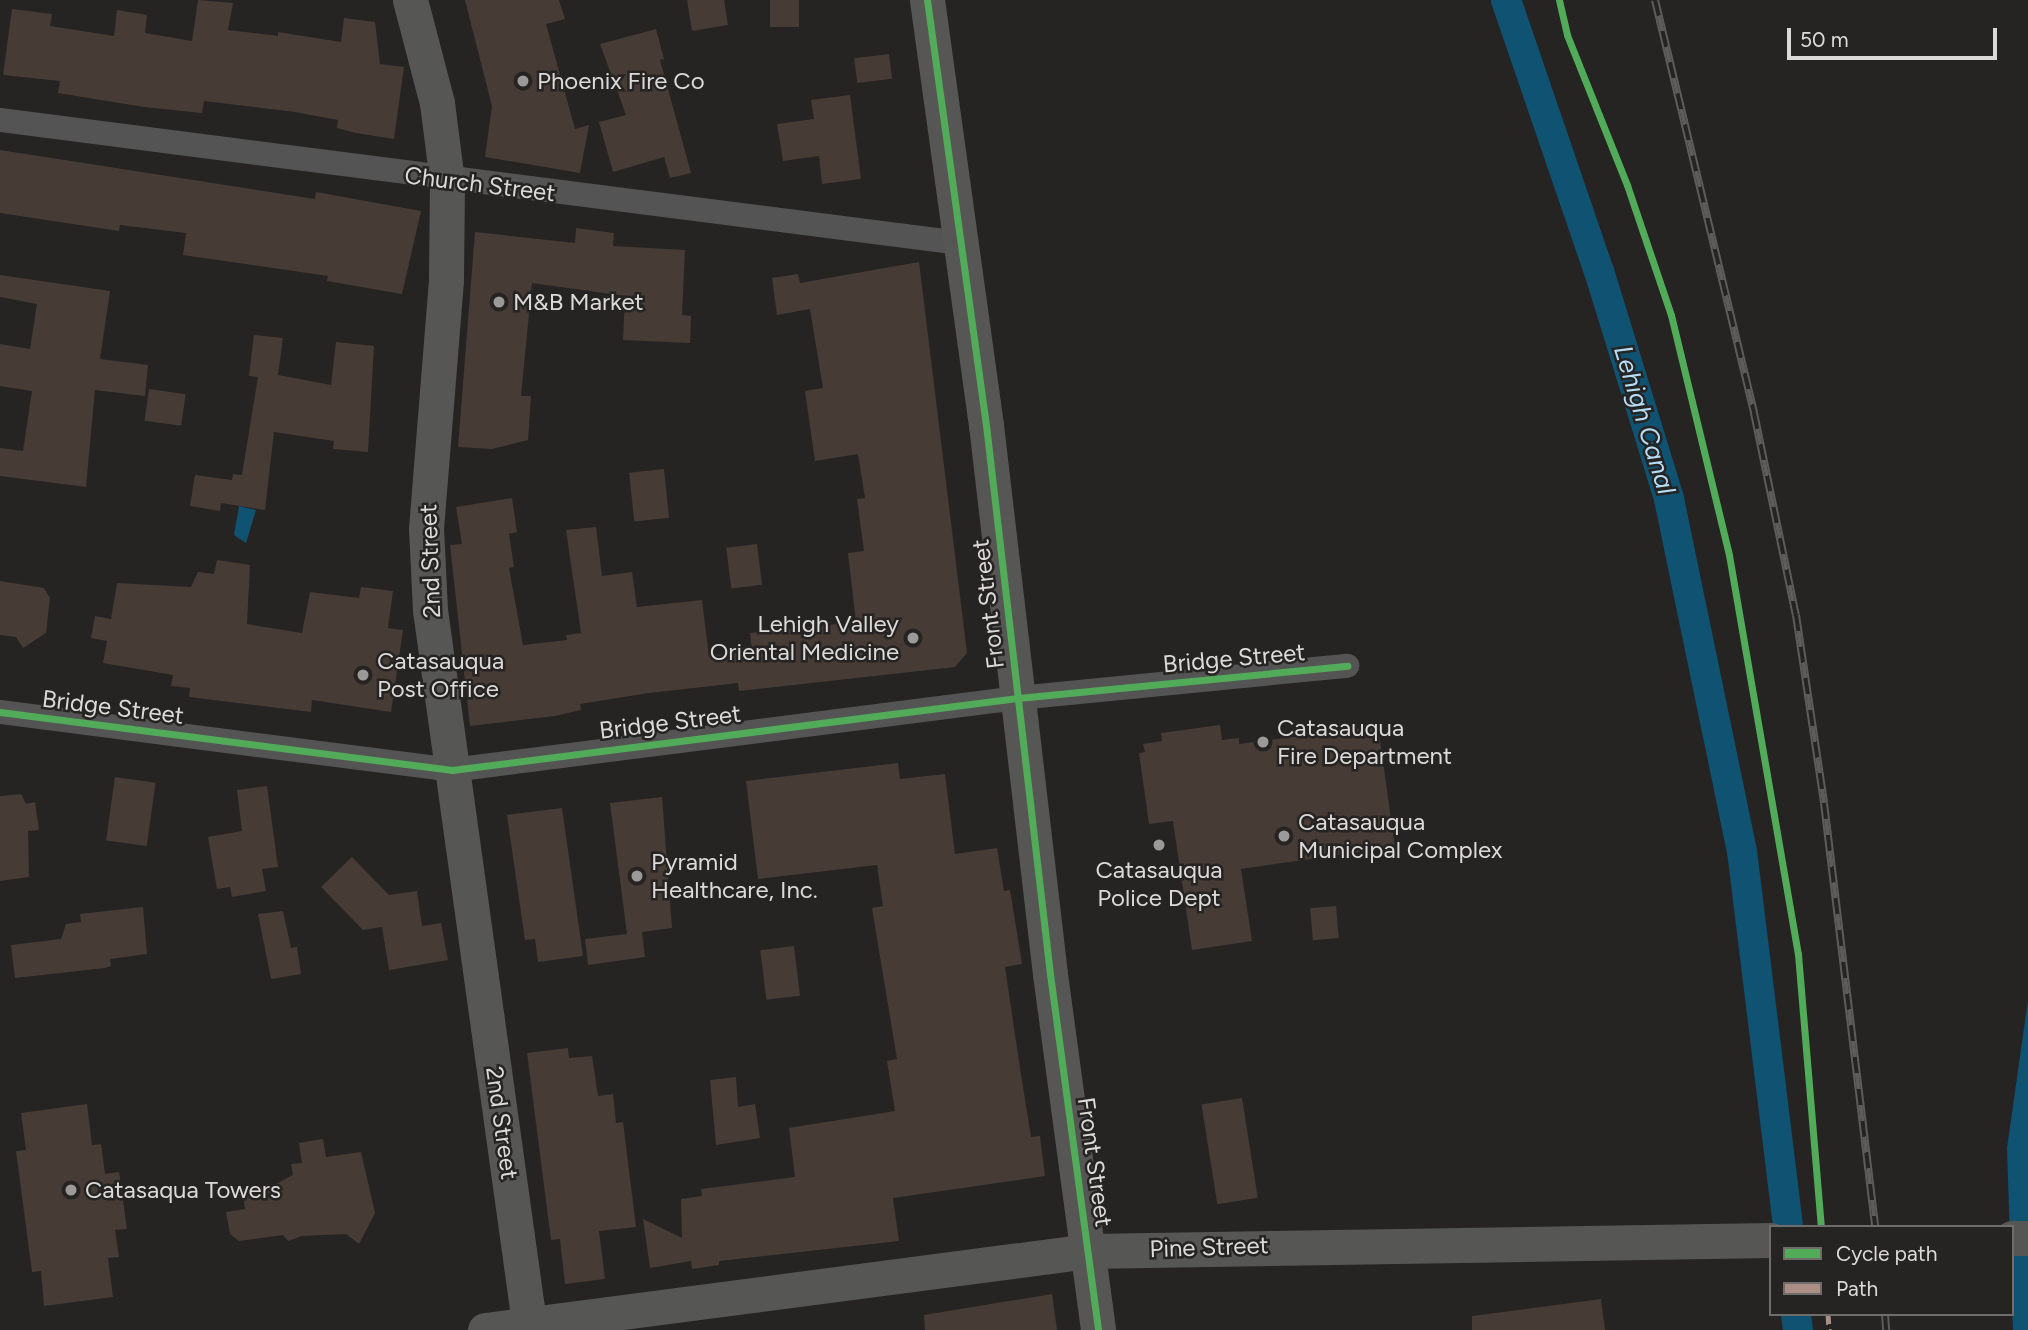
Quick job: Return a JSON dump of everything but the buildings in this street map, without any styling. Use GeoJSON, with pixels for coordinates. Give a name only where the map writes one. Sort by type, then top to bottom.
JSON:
{"type":"FeatureCollection","features":[{"type":"Feature","properties":{"kind":"main road","name":"2nd Street"},"geometry":{"type":"LineString","coordinates":[[411,0],[437,103],[447,181],[446,280],[426,528],[430,610],[530,1327]]}},
{"type":"Feature","properties":{"kind":"main road","name":"Front Street"},"geometry":{"type":"LineString","coordinates":[[927,0],[1098,1330]]}},
{"type":"Feature","properties":{"kind":"main road","name":"Pine Street"},"geometry":{"type":"LineString","coordinates":[[485,1330],[530,1327],[1088,1251],[1272,1245],[1769,1240]]}},
{"type":"Feature","properties":{"kind":"street","name":"Church Street"},"geometry":{"type":"LineString","coordinates":[[0,120],[447,181],[960,243]]}},
{"type":"Feature","properties":{"kind":"street","name":"Bridge Street"},"geometry":{"type":"LineString","coordinates":[[0,712],[452,770],[1018,698],[1347,666]]}},
{"type":"Feature","properties":{"kind":"water"},"geometry":{"type":"Polygon","coordinates":[[[239,506],[256,510],[246,543],[234,535],[239,506]]]}},
{"type":"Feature","properties":{"kind":"water"},"geometry":{"type":"Polygon","coordinates":[[[2028,1000],[2028,1330],[2013,1330],[2014,1225],[2010,1225],[2007,1148],[2028,1000]]]}},
{"type":"Feature","properties":{"kind":"waterway","name":"Lehigh Canal"},"geometry":{"type":"LineString","coordinates":[[1506,0],[1599,271],[1669,499],[1742,851],[1788,1225]]}},
{"type":"Feature","properties":{"kind":"waterway"},"geometry":{"type":"LineString","coordinates":[[1796,1316],[1798,1330]]}},
{"type":"Feature","properties":{"kind":"railway"},"geometry":{"type":"LineString","coordinates":[[1655,0],[1754,413],[1796,615],[1824,803],[1875,1225]]}},
{"type":"Feature","properties":{"kind":"railway"},"geometry":{"type":"LineString","coordinates":[[1885,1316],[1886,1330]]}},
{"type":"Feature","properties":{"kind":"marked path"},"geometry":{"type":"LineString","coordinates":[[1828,1316],[1829,1330]]}},
{"type":"Feature","properties":{"kind":"cycle path"},"geometry":{"type":"LineString","coordinates":[[927,0],[986,425],[1050,974],[1098,1330]]}},
{"type":"Feature","properties":{"kind":"cycle path"},"geometry":{"type":"LineString","coordinates":[[1559,0],[1567,35],[1627,185],[1671,315],[1729,555],[1798,954],[1821,1225]]}},
{"type":"Feature","properties":{"kind":"cycle path"},"geometry":{"type":"LineString","coordinates":[[0,712],[452,770],[1018,698],[1347,666]]}},
{"type":"Feature","properties":{"kind":"place","name":"Phoenix Fire Co"},"geometry":{"type":"Point","coordinates":[523,81]}},
{"type":"Feature","properties":{"kind":"place","name":"M&B Market"},"geometry":{"type":"Point","coordinates":[499,302]}},
{"type":"Feature","properties":{"kind":"place","name":"Lehigh Valley Oriental Medicine"},"geometry":{"type":"Point","coordinates":[913,638]}},
{"type":"Feature","properties":{"kind":"place","name":"Catasauqua Post Office"},"geometry":{"type":"Point","coordinates":[363,675]}},
{"type":"Feature","properties":{"kind":"place","name":"Catasauqua Fire Department"},"geometry":{"type":"Point","coordinates":[1263,742]}},
{"type":"Feature","properties":{"kind":"place","name":"Catasauqua Municipal Complex"},"geometry":{"type":"Point","coordinates":[1284,836]}},
{"type":"Feature","properties":{"kind":"place","name":"Catasauqua Police Dept"},"geometry":{"type":"Point","coordinates":[1159,845]}},
{"type":"Feature","properties":{"kind":"place","name":"Pyramid Healthcare, Inc."},"geometry":{"type":"Point","coordinates":[637,876]}},
{"type":"Feature","properties":{"kind":"place","name":"Catasaqua Towers"},"geometry":{"type":"Point","coordinates":[71,1190]}}]}
